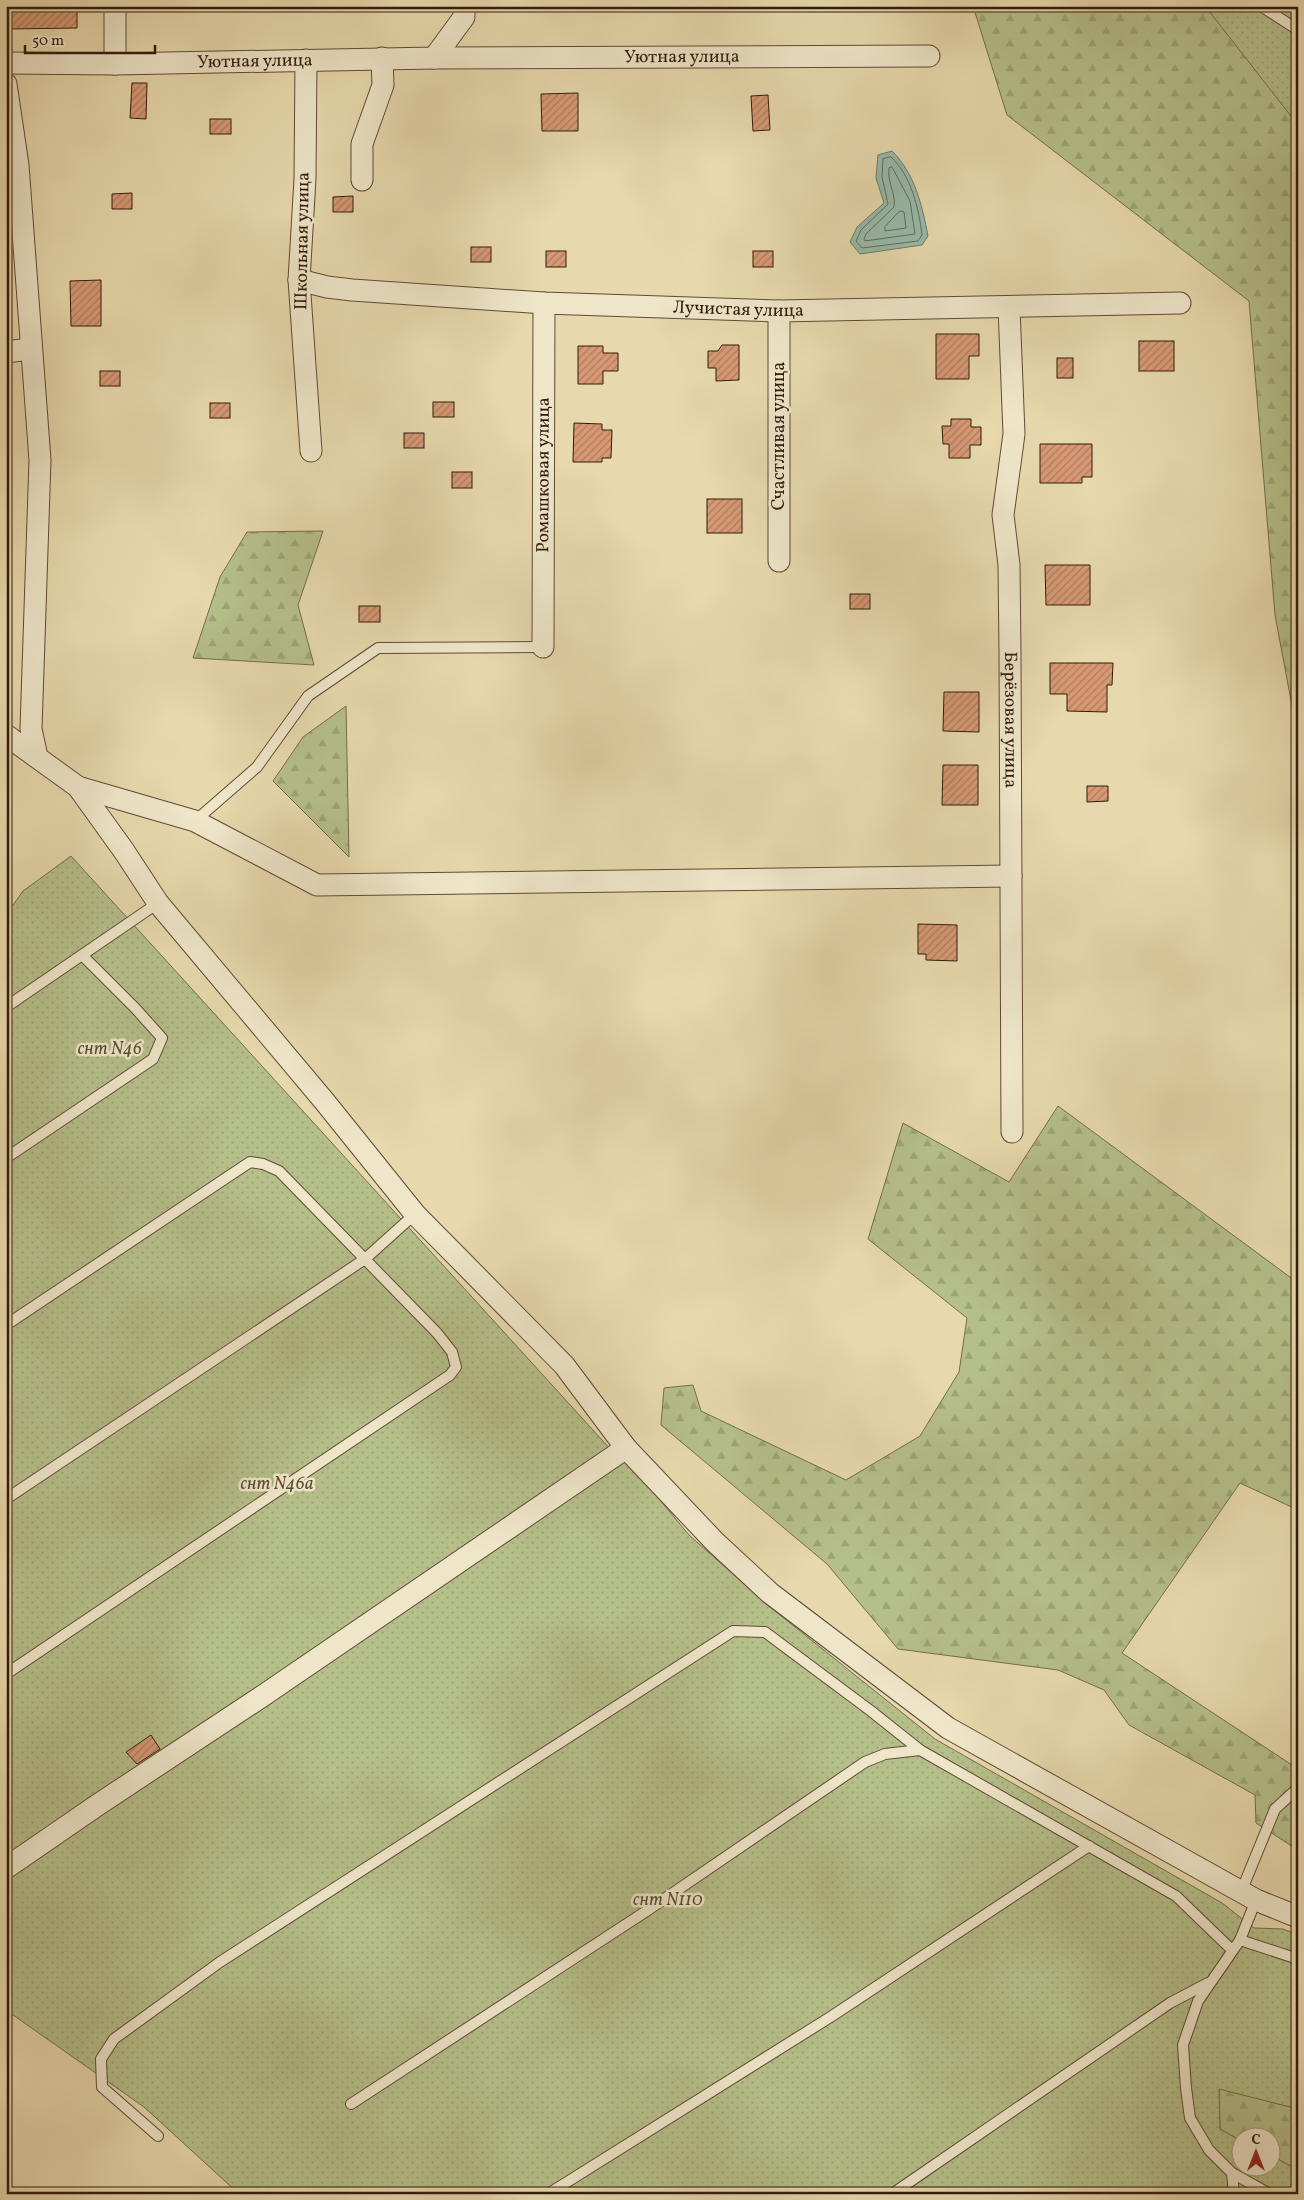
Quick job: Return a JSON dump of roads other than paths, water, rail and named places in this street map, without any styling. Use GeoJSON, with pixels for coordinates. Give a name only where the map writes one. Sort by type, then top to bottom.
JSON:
{"type":"FeatureCollection","features":[{"type":"Feature","properties":{"kind":"street"},"geometry":{"type":"LineString","coordinates":[[115,6],[115,64]]}},
{"type":"Feature","properties":{"kind":"street"},"geometry":{"type":"LineString","coordinates":[[434,58],[464,17],[464,6]]}},
{"type":"Feature","properties":{"kind":"street","name":"Уютная улица"},"geometry":{"type":"LineString","coordinates":[[6,63],[115,64],[382,58],[929,56]]}},
{"type":"Feature","properties":{"kind":"street"},"geometry":{"type":"LineString","coordinates":[[362,180],[362,144],[383,85],[382,58]]}},
{"type":"Feature","properties":{"kind":"street","name":"Школьная улица"},"geometry":{"type":"LineString","coordinates":[[306,60],[305,179],[299,280],[311,452]]}},
{"type":"Feature","properties":{"kind":"street"},"geometry":{"type":"LineString","coordinates":[[6,84],[40,460],[31,729],[37,757]]}},
{"type":"Feature","properties":{"kind":"street","name":"Лучистая улица"},"geometry":{"type":"LineString","coordinates":[[299,280],[327,288],[544,303],[779,311],[1180,303]]}},
{"type":"Feature","properties":{"kind":"street","name":"Ромашковая улица"},"geometry":{"type":"LineString","coordinates":[[543,646],[544,303]]}},
{"type":"Feature","properties":{"kind":"street","name":"Берёзовая улица"},"geometry":{"type":"LineString","coordinates":[[1009,307],[1014,434],[1003,514],[1009,564],[1012,1132]]}},
{"type":"Feature","properties":{"kind":"street","name":"Счастливая улица"},"geometry":{"type":"LineString","coordinates":[[779,311],[780,561]]}},
{"type":"Feature","properties":{"kind":"street"},"geometry":{"type":"LineString","coordinates":[[6,352],[30,349]]}},
{"type":"Feature","properties":{"kind":"street"},"geometry":{"type":"LineString","coordinates":[[6,735],[78,787],[124,851],[158,903],[325,1102],[415,1214],[564,1365],[626,1448],[715,1542],[770,1593],[948,1728],[1249,1896],[1298,1917]]}},
{"type":"Feature","properties":{"kind":"street"},"geometry":{"type":"LineString","coordinates":[[78,787],[195,821],[317,885],[1011,876]]}},
{"type":"Feature","properties":{"kind":"street"},"geometry":{"type":"LineString","coordinates":[[6,1868],[626,1448]]}},
{"type":"Feature","properties":{"kind":"lane"},"geometry":{"type":"LineString","coordinates":[[1261,6],[1298,30]]}},
{"type":"Feature","properties":{"kind":"lane"},"geometry":{"type":"LineString","coordinates":[[195,821],[257,768],[308,696],[378,648],[543,646]]}},
{"type":"Feature","properties":{"kind":"lane"},"geometry":{"type":"LineString","coordinates":[[6,1007],[158,903]]}},
{"type":"Feature","properties":{"kind":"lane"},"geometry":{"type":"LineString","coordinates":[[6,1158],[153,1059],[162,1038],[82,955]]}},
{"type":"Feature","properties":{"kind":"lane"},"geometry":{"type":"LineString","coordinates":[[6,1325],[250,1162],[263,1164],[279,1171],[437,1333],[452,1352],[456,1367],[450,1375],[6,1674]]}},
{"type":"Feature","properties":{"kind":"lane"},"geometry":{"type":"LineString","coordinates":[[6,1499],[365,1259],[415,1214]]}},
{"type":"Feature","properties":{"kind":"lane"},"geometry":{"type":"LineString","coordinates":[[158,2136],[102,2087],[101,2058],[114,2039],[220,1962],[733,1631],[765,1632],[871,1710],[920,1750],[1176,1896],[1232,1950]]}},
{"type":"Feature","properties":{"kind":"lane"},"geometry":{"type":"LineString","coordinates":[[350,2104],[648,1910],[865,1762],[885,1754],[920,1750]]}},
{"type":"Feature","properties":{"kind":"lane"},"geometry":{"type":"LineString","coordinates":[[1232,2173],[1209,2150],[1190,2118],[1183,2045],[1198,2001],[1208,1983],[1240,1940],[1249,1896],[1275,1809],[1298,1788]]}},
{"type":"Feature","properties":{"kind":"lane"},"geometry":{"type":"LineString","coordinates":[[548,2194],[832,2016],[1089,1846]]}},
{"type":"Feature","properties":{"kind":"lane"},"geometry":{"type":"LineString","coordinates":[[1240,1940],[1298,1959]]}},
{"type":"Feature","properties":{"kind":"lane"},"geometry":{"type":"LineString","coordinates":[[892,2194],[1170,2003],[1208,1983]]}},
{"type":"Feature","properties":{"kind":"lane"},"geometry":{"type":"LineString","coordinates":[[1232,2178],[1234,2194]]}},
{"type":"Feature","properties":{"kind":"lane"},"geometry":{"type":"LineString","coordinates":[[1241,2178],[1270,2194]]}},
{"type":"Feature","properties":{"kind":"water"},"geometry":{"type":"Polygon","coordinates":[[[892,151],[912,180],[920,202],[928,236],[922,245],[860,254],[850,242],[857,227],[884,203],[876,178],[878,155],[892,151]]]}},
{"type":"Feature","properties":{"kind":"park label","name":"снт N46"},"geometry":{"type":"Point","coordinates":[110,1049]}},
{"type":"Feature","properties":{"kind":"park label","name":"снт N46а"},"geometry":{"type":"Point","coordinates":[277,1484]}},
{"type":"Feature","properties":{"kind":"park label","name":"снт N110"},"geometry":{"type":"Point","coordinates":[668,1900]}}]}
